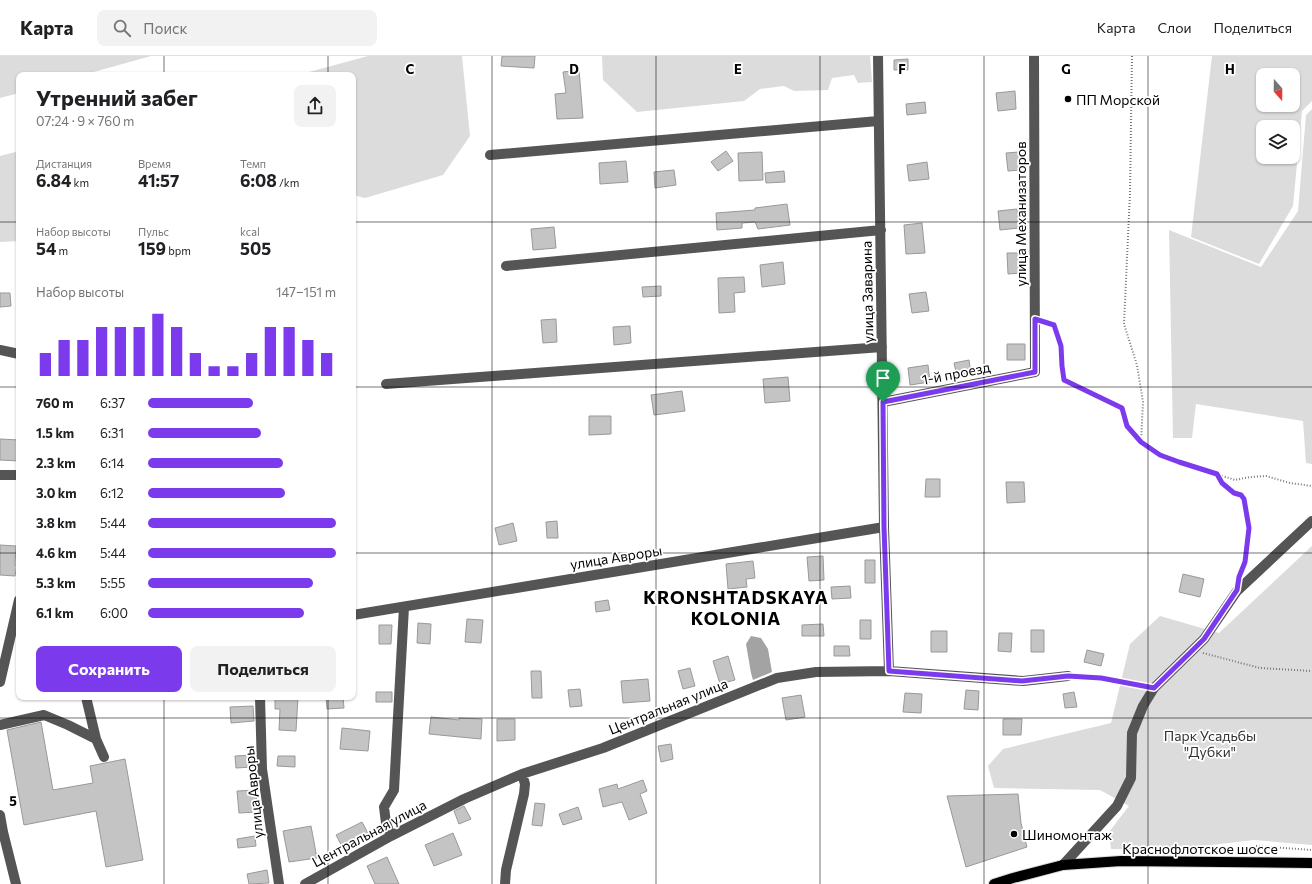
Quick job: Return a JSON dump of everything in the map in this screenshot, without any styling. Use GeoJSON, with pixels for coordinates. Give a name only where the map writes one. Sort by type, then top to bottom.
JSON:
{"type":"FeatureCollection","features":[{"type":"Feature","properties":{"kind":"main road","name":"Краснофлотское шоссе"},"geometry":{"type":"LineString","coordinates":[[994,884],[1063,865],[1121,861],[1312,863]]}},
{"type":"Feature","properties":{"kind":"street","name":"улица Заварина"},"geometry":{"type":"LineString","coordinates":[[878,56],[884,527],[889,671]]}},
{"type":"Feature","properties":{"kind":"street","name":"улица Механизаторов"},"geometry":{"type":"LineString","coordinates":[[1034,56],[1035,372]]}},
{"type":"Feature","properties":{"kind":"street"},"geometry":{"type":"LineString","coordinates":[[490,155],[878,121]]}},
{"type":"Feature","properties":{"kind":"street"},"geometry":{"type":"LineString","coordinates":[[506,266],[880,230]]}},
{"type":"Feature","properties":{"kind":"street"},"geometry":{"type":"LineString","coordinates":[[386,384],[882,347]]}},
{"type":"Feature","properties":{"kind":"street"},"geometry":{"type":"LineString","coordinates":[[0,350],[16,353]]}},
{"type":"Feature","properties":{"kind":"street","name":"1-й проезд"},"geometry":{"type":"LineString","coordinates":[[883,402],[1035,372]]}},
{"type":"Feature","properties":{"kind":"street"},"geometry":{"type":"LineString","coordinates":[[0,475],[16,475]]}},
{"type":"Feature","properties":{"kind":"street"},"geometry":{"type":"LineString","coordinates":[[1063,865],[1117,806],[1131,778],[1132,733],[1143,706],[1154,688],[1204,639],[1237,590],[1312,521]]}},
{"type":"Feature","properties":{"kind":"street","name":"улица Авроры"},"geometry":{"type":"LineString","coordinates":[[356,615],[884,527]]}},
{"type":"Feature","properties":{"kind":"street"},"geometry":{"type":"LineString","coordinates":[[391,836],[386,823],[384,807],[394,790],[404,607]]}},
{"type":"Feature","properties":{"kind":"street"},"geometry":{"type":"LineString","coordinates":[[0,682],[16,614]]}},
{"type":"Feature","properties":{"kind":"street","name":"Центральная улица"},"geometry":{"type":"LineString","coordinates":[[305,884],[391,836],[464,799],[522,774],[603,748],[777,678],[816,672],[889,671],[1022,681],[1068,676]]}},
{"type":"Feature","properties":{"kind":"street"},"geometry":{"type":"LineString","coordinates":[[87,700],[96,739],[104,757]]}},
{"type":"Feature","properties":{"kind":"street","name":"улица Авроры"},"geometry":{"type":"LineString","coordinates":[[260,700],[262,769],[279,884]]}},
{"type":"Feature","properties":{"kind":"street"},"geometry":{"type":"LineString","coordinates":[[0,725],[44,715],[96,739]]}},
{"type":"Feature","properties":{"kind":"street"},"geometry":{"type":"LineString","coordinates":[[505,884],[506,870],[524,794],[525,784],[522,774]]}},
{"type":"Feature","properties":{"kind":"street"},"geometry":{"type":"LineString","coordinates":[[0,815],[16,884]]}},
{"type":"Feature","properties":{"kind":"path"},"geometry":{"type":"LineString","coordinates":[[1132,56],[1130,193],[1124,324],[1137,366],[1143,402],[1141,442]]}},
{"type":"Feature","properties":{"kind":"path"},"geometry":{"type":"LineString","coordinates":[[1035,319],[1054,325],[1061,346],[1064,380],[1122,408],[1127,426],[1141,442],[1160,455],[1235,480],[1266,476],[1290,483],[1312,486]]}},
{"type":"Feature","properties":{"kind":"path"},"geometry":{"type":"LineString","coordinates":[[1217,474],[1222,483],[1234,493],[1241,495],[1244,499],[1247,513],[1249,528],[1245,562],[1239,577],[1237,590]]}},
{"type":"Feature","properties":{"kind":"path"},"geometry":{"type":"LineString","coordinates":[[1194,649],[1202,653],[1260,668],[1312,671]]}},
{"type":"Feature","properties":{"kind":"path"},"geometry":{"type":"LineString","coordinates":[[1068,676],[1101,678],[1154,688]]}},
{"type":"Feature","properties":{"kind":"path"},"geometry":{"type":"LineString","coordinates":[[1256,846],[1312,850]]}},
{"type":"Feature","properties":{"kind":"green space"},"geometry":{"type":"Polygon","coordinates":[[[0,56],[151,56],[94,72],[16,72],[16,94],[0,98],[0,56]]]}},
{"type":"Feature","properties":{"kind":"green space"},"geometry":{"type":"Polygon","coordinates":[[[368,56],[462,56],[470,136],[443,175],[365,198],[356,196],[356,72],[309,72],[368,56]]]}},
{"type":"Feature","properties":{"kind":"green space"},"geometry":{"type":"Polygon","coordinates":[[[602,56],[870,56],[872,82],[858,83],[854,75],[832,78],[828,90],[794,91],[784,86],[760,89],[744,101],[637,112],[603,80],[602,56]]]}},
{"type":"Feature","properties":{"kind":"green space"},"geometry":{"type":"Polygon","coordinates":[[[1212,56],[1312,56],[1312,101],[1302,111],[1300,132],[1300,120],[1256,120],[1256,164],[1297,164],[1293,206],[1259,264],[1191,237],[1212,56]]]}},
{"type":"Feature","properties":{"kind":"green space"},"geometry":{"type":"Polygon","coordinates":[[[1312,109],[1312,464],[1306,463],[1303,421],[1196,404],[1192,438],[1173,438],[1169,230],[1261,267],[1298,211],[1306,115],[1312,109]]]}},
{"type":"Feature","properties":{"kind":"green space"},"geometry":{"type":"Polygon","coordinates":[[[16,152],[16,241],[0,242],[0,156],[16,152]]]}},
{"type":"Feature","properties":{"kind":"green space","name":"Парк Усадьбы \"Дубки\""},"geometry":{"type":"Polygon","coordinates":[[[1312,546],[1312,845],[1254,840],[1169,850],[1111,849],[1109,832],[1129,806],[1100,790],[994,788],[988,766],[1003,749],[1111,723],[1130,644],[1160,616],[1219,633],[1312,546]]]}},
{"type":"Feature","properties":{"kind":"shaded area"},"geometry":{"type":"Polygon","coordinates":[[[751,636],[761,638],[768,649],[772,672],[753,680],[746,644],[751,636]]]}},
{"type":"Feature","properties":{"kind":"building"},"geometry":{"type":"Polygon","coordinates":[[[502,56],[535,56],[534,68],[501,66],[502,56]]]}},
{"type":"Feature","properties":{"kind":"building"},"geometry":{"type":"Polygon","coordinates":[[[908,59],[908,70],[894,70],[894,60],[908,59]]]}},
{"type":"Feature","properties":{"kind":"building"},"geometry":{"type":"Polygon","coordinates":[[[579,70],[583,118],[557,119],[555,94],[566,93],[563,72],[579,70]]]}},
{"type":"Feature","properties":{"kind":"building"},"geometry":{"type":"Polygon","coordinates":[[[1015,91],[1016,109],[998,111],[996,93],[1015,91]]]}},
{"type":"Feature","properties":{"kind":"building"},"geometry":{"type":"Polygon","coordinates":[[[925,102],[926,113],[907,115],[906,104],[925,102]]]}},
{"type":"Feature","properties":{"kind":"building"},"geometry":{"type":"Polygon","coordinates":[[[726,151],[733,161],[718,171],[711,162],[726,151]]]}},
{"type":"Feature","properties":{"kind":"building"},"geometry":{"type":"Polygon","coordinates":[[[762,152],[763,180],[739,181],[738,153],[762,152]]]}},
{"type":"Feature","properties":{"kind":"building"},"geometry":{"type":"Polygon","coordinates":[[[1019,152],[1021,170],[1008,171],[1006,153],[1019,152]]]}},
{"type":"Feature","properties":{"kind":"building"},"geometry":{"type":"Polygon","coordinates":[[[626,161],[628,182],[600,184],[599,163],[626,161]]]}},
{"type":"Feature","properties":{"kind":"building"},"geometry":{"type":"Polygon","coordinates":[[[927,162],[929,179],[909,181],[907,165],[927,162]]]}},
{"type":"Feature","properties":{"kind":"building"},"geometry":{"type":"Polygon","coordinates":[[[674,170],[676,185],[655,188],[654,172],[674,170]]]}},
{"type":"Feature","properties":{"kind":"building"},"geometry":{"type":"Polygon","coordinates":[[[784,171],[785,182],[766,183],[765,173],[784,171]]]}},
{"type":"Feature","properties":{"kind":"building"},"geometry":{"type":"Polygon","coordinates":[[[787,204],[790,225],[758,229],[755,222],[742,223],[742,228],[717,230],[716,213],[755,210],[755,208],[787,204]]]}},
{"type":"Feature","properties":{"kind":"building"},"geometry":{"type":"Polygon","coordinates":[[[1017,209],[1019,228],[1000,230],[998,211],[1017,209]]]}},
{"type":"Feature","properties":{"kind":"building"},"geometry":{"type":"Polygon","coordinates":[[[922,223],[925,253],[906,254],[904,225],[922,223]]]}},
{"type":"Feature","properties":{"kind":"building"},"geometry":{"type":"Polygon","coordinates":[[[554,227],[556,248],[533,250],[531,229],[554,227]]]}},
{"type":"Feature","properties":{"kind":"building"},"geometry":{"type":"Polygon","coordinates":[[[1007,253],[1020,253],[1021,273],[1008,274],[1007,253]]]}},
{"type":"Feature","properties":{"kind":"building"},"geometry":{"type":"Polygon","coordinates":[[[783,262],[785,284],[762,287],[760,265],[783,262]]]}},
{"type":"Feature","properties":{"kind":"building"},"geometry":{"type":"Polygon","coordinates":[[[744,277],[745,292],[734,293],[735,312],[719,313],[718,278],[744,277]]]}},
{"type":"Feature","properties":{"kind":"building"},"geometry":{"type":"Polygon","coordinates":[[[661,286],[661,296],[643,297],[642,287],[661,286]]]}},
{"type":"Feature","properties":{"kind":"building"},"geometry":{"type":"Polygon","coordinates":[[[926,292],[929,311],[912,313],[909,294],[926,292]]]}},
{"type":"Feature","properties":{"kind":"building"},"geometry":{"type":"Polygon","coordinates":[[[0,293],[10,293],[11,306],[0,307],[0,293]]]}},
{"type":"Feature","properties":{"kind":"building"},"geometry":{"type":"Polygon","coordinates":[[[556,319],[557,342],[543,343],[541,320],[556,319]]]}},
{"type":"Feature","properties":{"kind":"building"},"geometry":{"type":"Polygon","coordinates":[[[630,326],[631,343],[614,345],[613,327],[630,326]]]}},
{"type":"Feature","properties":{"kind":"building"},"geometry":{"type":"Polygon","coordinates":[[[1007,344],[1025,344],[1025,360],[1007,360],[1007,344]]]}},
{"type":"Feature","properties":{"kind":"building"},"geometry":{"type":"Polygon","coordinates":[[[969,360],[971,374],[957,376],[954,363],[969,360]]]}},
{"type":"Feature","properties":{"kind":"building"},"geometry":{"type":"Polygon","coordinates":[[[928,365],[930,382],[910,385],[908,368],[928,365]]]}},
{"type":"Feature","properties":{"kind":"building"},"geometry":{"type":"Polygon","coordinates":[[[788,377],[790,401],[765,403],[763,379],[788,377]]]}},
{"type":"Feature","properties":{"kind":"building"},"geometry":{"type":"Polygon","coordinates":[[[682,391],[685,411],[654,415],[651,395],[682,391]]]}},
{"type":"Feature","properties":{"kind":"building"},"geometry":{"type":"Polygon","coordinates":[[[589,416],[611,416],[611,434],[589,435],[589,416]]]}},
{"type":"Feature","properties":{"kind":"building"},"geometry":{"type":"Polygon","coordinates":[[[0,439],[16,440],[16,461],[0,460],[0,439]]]}},
{"type":"Feature","properties":{"kind":"building"},"geometry":{"type":"Polygon","coordinates":[[[926,479],[940,479],[940,497],[925,497],[926,479]]]}},
{"type":"Feature","properties":{"kind":"building"},"geometry":{"type":"Polygon","coordinates":[[[1006,482],[1024,482],[1025,502],[1007,503],[1006,482]]]}},
{"type":"Feature","properties":{"kind":"building"},"geometry":{"type":"Polygon","coordinates":[[[557,521],[558,538],[547,538],[546,522],[557,521]]]}},
{"type":"Feature","properties":{"kind":"building"},"geometry":{"type":"Polygon","coordinates":[[[513,523],[517,541],[499,545],[495,528],[513,523]]]}},
{"type":"Feature","properties":{"kind":"building"},"geometry":{"type":"Polygon","coordinates":[[[0,545],[16,546],[15,576],[0,575],[0,545]]]}},
{"type":"Feature","properties":{"kind":"building"},"geometry":{"type":"Polygon","coordinates":[[[823,556],[824,580],[809,581],[807,557],[823,556]]]}},
{"type":"Feature","properties":{"kind":"building"},"geometry":{"type":"Polygon","coordinates":[[[865,560],[875,560],[875,583],[865,583],[865,560]]]}},
{"type":"Feature","properties":{"kind":"building"},"geometry":{"type":"Polygon","coordinates":[[[753,561],[755,578],[746,579],[747,587],[728,589],[726,564],[753,561]]]}},
{"type":"Feature","properties":{"kind":"building"},"geometry":{"type":"Polygon","coordinates":[[[1183,574],[1204,579],[1200,597],[1179,592],[1183,574]]]}},
{"type":"Feature","properties":{"kind":"building"},"geometry":{"type":"Polygon","coordinates":[[[850,586],[851,598],[832,599],[831,587],[850,586]]]}},
{"type":"Feature","properties":{"kind":"building"},"geometry":{"type":"Polygon","coordinates":[[[608,600],[610,610],[596,612],[595,602],[608,600]]]}},
{"type":"Feature","properties":{"kind":"building"},"geometry":{"type":"Polygon","coordinates":[[[467,619],[483,620],[481,643],[465,642],[467,619]]]}},
{"type":"Feature","properties":{"kind":"building"},"geometry":{"type":"Polygon","coordinates":[[[860,620],[871,620],[871,639],[860,639],[860,620]]]}},
{"type":"Feature","properties":{"kind":"building"},"geometry":{"type":"Polygon","coordinates":[[[418,623],[431,624],[430,644],[417,643],[418,623]]]}},
{"type":"Feature","properties":{"kind":"building"},"geometry":{"type":"Polygon","coordinates":[[[823,624],[824,636],[802,636],[802,625],[823,624]]]}},
{"type":"Feature","properties":{"kind":"building"},"geometry":{"type":"Polygon","coordinates":[[[379,625],[392,625],[391,644],[379,644],[379,625]]]}},
{"type":"Feature","properties":{"kind":"building"},"geometry":{"type":"Polygon","coordinates":[[[1031,630],[1044,630],[1044,652],[1031,652],[1031,630]]]}},
{"type":"Feature","properties":{"kind":"building"},"geometry":{"type":"Polygon","coordinates":[[[931,631],[947,631],[947,652],[931,652],[931,631]]]}},
{"type":"Feature","properties":{"kind":"building"},"geometry":{"type":"Polygon","coordinates":[[[999,633],[1012,633],[1011,652],[998,651],[999,633]]]}},
{"type":"Feature","properties":{"kind":"building"},"geometry":{"type":"Polygon","coordinates":[[[834,646],[849,646],[850,656],[834,656],[834,646]]]}},
{"type":"Feature","properties":{"kind":"building"},"geometry":{"type":"Polygon","coordinates":[[[1087,650],[1104,654],[1101,666],[1084,662],[1087,650]]]}},
{"type":"Feature","properties":{"kind":"building"},"geometry":{"type":"Polygon","coordinates":[[[728,656],[735,680],[720,684],[713,661],[728,656]]]}},
{"type":"Feature","properties":{"kind":"building"},"geometry":{"type":"Polygon","coordinates":[[[690,668],[695,686],[683,689],[678,671],[690,668]]]}},
{"type":"Feature","properties":{"kind":"building"},"geometry":{"type":"Polygon","coordinates":[[[531,671],[541,671],[542,698],[532,698],[531,671]]]}},
{"type":"Feature","properties":{"kind":"building"},"geometry":{"type":"Polygon","coordinates":[[[648,679],[650,701],[623,703],[621,681],[648,679]]]}},
{"type":"Feature","properties":{"kind":"building"},"geometry":{"type":"Polygon","coordinates":[[[580,689],[582,706],[570,707],[568,690],[580,689]]]}},
{"type":"Feature","properties":{"kind":"building"},"geometry":{"type":"Polygon","coordinates":[[[966,690],[979,691],[978,710],[964,709],[966,690]]]}},
{"type":"Feature","properties":{"kind":"building"},"geometry":{"type":"Polygon","coordinates":[[[376,692],[392,692],[392,702],[376,702],[376,692]]]}},
{"type":"Feature","properties":{"kind":"building"},"geometry":{"type":"Polygon","coordinates":[[[1074,692],[1077,707],[1065,708],[1063,694],[1074,692]]]}},
{"type":"Feature","properties":{"kind":"building"},"geometry":{"type":"Polygon","coordinates":[[[905,693],[922,694],[921,713],[903,712],[905,693]]]}},
{"type":"Feature","properties":{"kind":"building"},"geometry":{"type":"Polygon","coordinates":[[[801,695],[805,717],[786,720],[782,698],[801,695]]]}},
{"type":"Feature","properties":{"kind":"building"},"geometry":{"type":"Polygon","coordinates":[[[275,700],[298,700],[296,731],[279,730],[280,709],[275,709],[275,700]]]}},
{"type":"Feature","properties":{"kind":"building"},"geometry":{"type":"Polygon","coordinates":[[[326,700],[343,700],[344,708],[327,709],[326,700]]]}},
{"type":"Feature","properties":{"kind":"building"},"geometry":{"type":"Polygon","coordinates":[[[253,706],[254,721],[231,723],[230,707],[253,706]]]}},
{"type":"Feature","properties":{"kind":"building"},"geometry":{"type":"Polygon","coordinates":[[[431,717],[459,720],[459,718],[482,719],[481,739],[429,734],[431,717]]]}},
{"type":"Feature","properties":{"kind":"building"},"geometry":{"type":"Polygon","coordinates":[[[497,719],[515,719],[515,740],[497,741],[497,719]]]}},
{"type":"Feature","properties":{"kind":"building"},"geometry":{"type":"Polygon","coordinates":[[[1003,719],[1022,719],[1021,735],[1003,735],[1003,719]]]}},
{"type":"Feature","properties":{"kind":"building"},"geometry":{"type":"Polygon","coordinates":[[[41,722],[53,790],[93,783],[90,766],[125,759],[143,860],[106,867],[96,811],[24,825],[7,730],[41,722]]]}},
{"type":"Feature","properties":{"kind":"building"},"geometry":{"type":"Polygon","coordinates":[[[342,728],[370,731],[368,751],[340,749],[342,728]]]}},
{"type":"Feature","properties":{"kind":"building"},"geometry":{"type":"Polygon","coordinates":[[[671,744],[673,759],[661,762],[658,746],[671,744]]]}},
{"type":"Feature","properties":{"kind":"building"},"geometry":{"type":"Polygon","coordinates":[[[252,755],[253,767],[236,768],[235,756],[252,755]]]}},
{"type":"Feature","properties":{"kind":"building"},"geometry":{"type":"Polygon","coordinates":[[[278,756],[295,756],[295,767],[277,766],[278,756]]]}},
{"type":"Feature","properties":{"kind":"building"},"geometry":{"type":"Polygon","coordinates":[[[643,780],[647,791],[640,794],[647,813],[629,820],[622,802],[603,807],[599,789],[617,784],[618,789],[643,780]]]}},
{"type":"Feature","properties":{"kind":"building"},"geometry":{"type":"Polygon","coordinates":[[[256,790],[257,812],[239,813],[237,791],[256,790]]]}},
{"type":"Feature","properties":{"kind":"building"},"geometry":{"type":"Polygon","coordinates":[[[1018,794],[1021,823],[1027,847],[966,867],[947,796],[1018,794]]]}},
{"type":"Feature","properties":{"kind":"building"},"geometry":{"type":"Polygon","coordinates":[[[535,803],[545,804],[542,826],[532,825],[535,803]]]}},
{"type":"Feature","properties":{"kind":"building"},"geometry":{"type":"Polygon","coordinates":[[[464,806],[471,819],[459,824],[454,811],[464,806]]]}},
{"type":"Feature","properties":{"kind":"building"},"geometry":{"type":"Polygon","coordinates":[[[578,807],[582,819],[563,825],[559,814],[578,807]]]}},
{"type":"Feature","properties":{"kind":"building"},"geometry":{"type":"Polygon","coordinates":[[[362,822],[370,837],[344,850],[336,835],[362,822]]]}},
{"type":"Feature","properties":{"kind":"building"},"geometry":{"type":"Polygon","coordinates":[[[311,826],[317,858],[289,862],[283,831],[311,826]]]}},
{"type":"Feature","properties":{"kind":"building"},"geometry":{"type":"Polygon","coordinates":[[[453,833],[462,855],[434,866],[425,845],[453,833]]]}},
{"type":"Feature","properties":{"kind":"building"},"geometry":{"type":"Polygon","coordinates":[[[255,836],[256,846],[238,848],[237,839],[255,836]]]}},
{"type":"Feature","properties":{"kind":"building"},"geometry":{"type":"Polygon","coordinates":[[[387,857],[399,884],[375,884],[367,866],[387,857]]]}},
{"type":"Feature","properties":{"kind":"building"},"geometry":{"type":"Polygon","coordinates":[[[267,870],[269,883],[249,884],[247,874],[267,870]]]}},
{"type":"Feature","properties":{"kind":"place","name":"ПП Морской"},"geometry":{"type":"Point","coordinates":[1068,99]}},
{"type":"Feature","properties":{"kind":"place","name":"Шиномонтаж"},"geometry":{"type":"Point","coordinates":[1014,834]}},
{"type":"Feature","properties":{"kind":"district","name":"KRONSHTADSKAYA KOLONIA"},"geometry":{"type":"Point","coordinates":[736,607]}},
{"type":"Feature","properties":{"kind":"route"},"geometry":{"type":"LineString","coordinates":[[1035,319],[1054,325],[1061,346],[1064,380],[1122,408],[1127,426],[1141,442],[1160,455],[1217,474],[1222,483],[1234,493],[1241,495],[1244,499],[1249,528],[1248,541],[1245,562],[1239,577],[1237,590],[1226,604],[1204,639],[1154,688],[1101,678],[1068,676],[1022,681],[889,671],[884,527],[883,402],[1035,372],[1035,319]]}}]}
